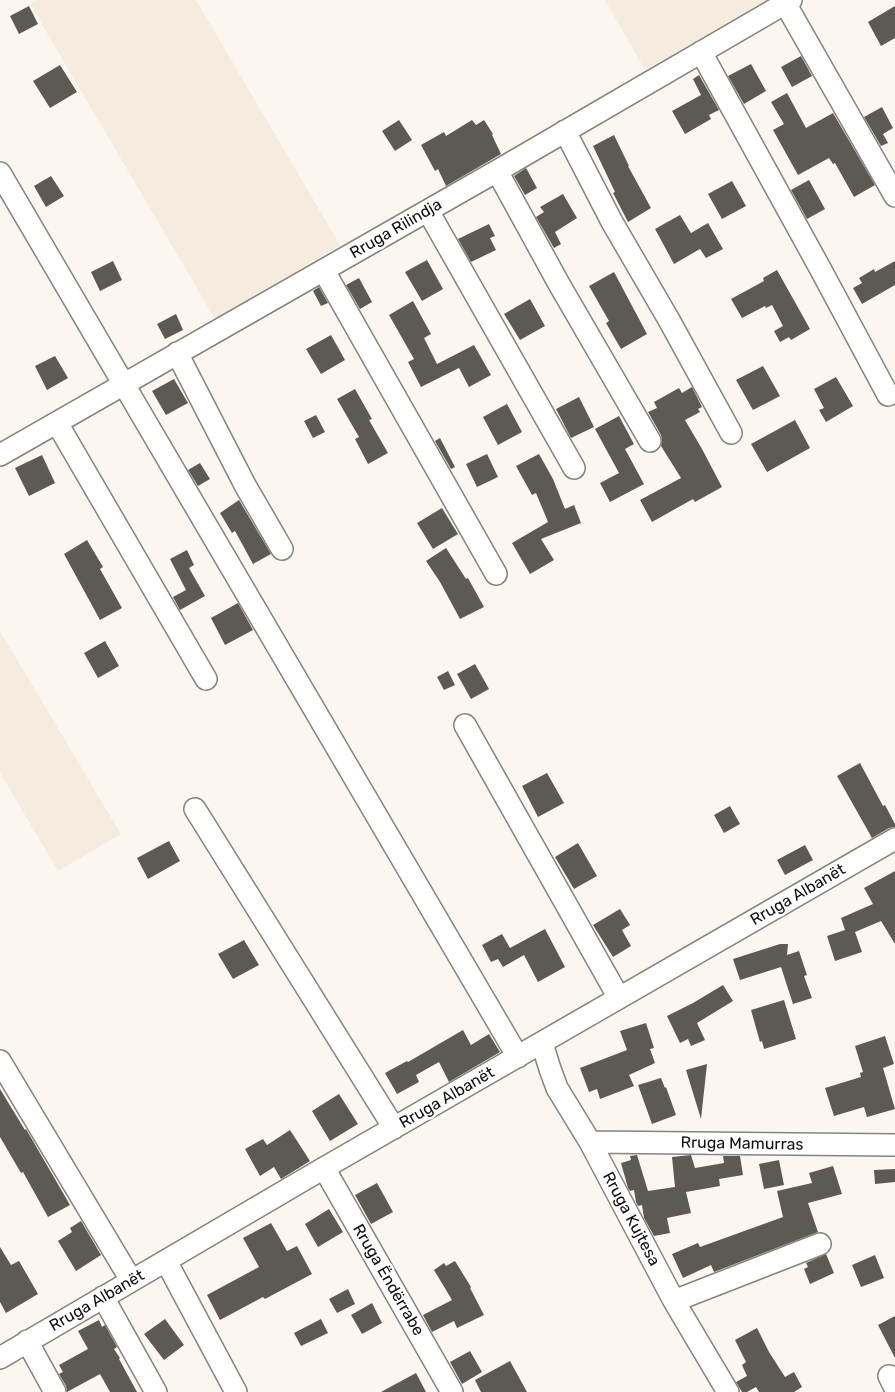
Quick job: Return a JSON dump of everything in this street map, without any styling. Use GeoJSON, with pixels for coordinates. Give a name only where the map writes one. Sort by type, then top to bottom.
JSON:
{"type":"FeatureCollection","features":[{"type":"Feature","properties":{"kind":"street","name":"Rruga Rilindja"},"geometry":{"type":"LineString","coordinates":[[0,455],[324,271],[788,2]]}},
{"type":"Feature","properties":{"kind":"street"},"geometry":{"type":"LineString","coordinates":[[788,2],[895,196]]}},
{"type":"Feature","properties":{"kind":"street"},"geometry":{"type":"LineString","coordinates":[[701,52],[822,270],[888,395]]}},
{"type":"Feature","properties":{"kind":"street"},"geometry":{"type":"LineString","coordinates":[[565,131],[612,222],[669,320],[731,434]]}},
{"type":"Feature","properties":{"kind":"street"},"geometry":{"type":"LineString","coordinates":[[497,171],[559,284],[650,441]]}},
{"type":"Feature","properties":{"kind":"street"},"geometry":{"type":"LineString","coordinates":[[0,173],[518,1057]]}},
{"type":"Feature","properties":{"kind":"street"},"geometry":{"type":"LineString","coordinates":[[428,211],[574,468]]}},
{"type":"Feature","properties":{"kind":"street"},"geometry":{"type":"LineString","coordinates":[[324,271],[496,574]]}},
{"type":"Feature","properties":{"kind":"street"},"geometry":{"type":"LineString","coordinates":[[177,354],[244,484],[282,549]]}},
{"type":"Feature","properties":{"kind":"street"},"geometry":{"type":"LineString","coordinates":[[57,423],[206,679]]}},
{"type":"Feature","properties":{"kind":"street"},"geometry":{"type":"LineString","coordinates":[[465,726],[619,998]]}},
{"type":"Feature","properties":{"kind":"street"},"geometry":{"type":"LineString","coordinates":[[195,808],[394,1128]]}},
{"type":"Feature","properties":{"kind":"street","name":"Rruga Albanët"},"geometry":{"type":"LineString","coordinates":[[3,1350],[27,1341],[619,998],[893,846]]}},
{"type":"Feature","properties":{"kind":"street","name":"Rruga Kujtesa"},"geometry":{"type":"LineString","coordinates":[[542,1043],[557,1088],[590,1142],[674,1301],[728,1392]]}},
{"type":"Feature","properties":{"kind":"street"},"geometry":{"type":"LineString","coordinates":[[0,1061],[131,1280]]}},
{"type":"Feature","properties":{"kind":"street","name":"Rruga Mamurras"},"geometry":{"type":"LineString","coordinates":[[590,1142],[895,1145]]}},
{"type":"Feature","properties":{"kind":"street","name":"Rruga Ëndërrabe"},"geometry":{"type":"LineString","coordinates":[[324,1168],[452,1392]]}},
{"type":"Feature","properties":{"kind":"street"},"geometry":{"type":"LineString","coordinates":[[674,1301],[820,1244]]}},
{"type":"Feature","properties":{"kind":"street"},"geometry":{"type":"LineString","coordinates":[[166,1261],[237,1388]]}},
{"type":"Feature","properties":{"kind":"street"},"geometry":{"type":"LineString","coordinates":[[103,1297],[156,1392]]}},
{"type":"Feature","properties":{"kind":"street"},"geometry":{"type":"LineString","coordinates":[[27,1341],[55,1392]]}},
{"type":"Feature","properties":{"kind":"shaded area"},"geometry":{"type":"Polygon","coordinates":[[[37,0],[196,0],[340,245],[215,319],[30,4],[37,0]]]}},
{"type":"Feature","properties":{"kind":"shaded area"},"geometry":{"type":"Polygon","coordinates":[[[605,0],[767,0],[645,70],[605,0]]]}},
{"type":"Feature","properties":{"kind":"shaded area"},"geometry":{"type":"Polygon","coordinates":[[[0,631],[121,834],[58,871],[0,773],[0,631]]]}},
{"type":"Feature","properties":{"kind":"building"},"geometry":{"type":"Polygon","coordinates":[[[29,6],[38,24],[19,34],[10,16],[29,6]]]}},
{"type":"Feature","properties":{"kind":"building"},"geometry":{"type":"Polygon","coordinates":[[[895,6],[895,38],[881,46],[868,22],[895,6]]]}},
{"type":"Feature","properties":{"kind":"building"},"geometry":{"type":"Polygon","coordinates":[[[801,56],[812,76],[792,87],[781,67],[801,56]]]}},
{"type":"Feature","properties":{"kind":"building"},"geometry":{"type":"Polygon","coordinates":[[[751,64],[766,91],[744,104],[728,76],[751,64]]]}},
{"type":"Feature","properties":{"kind":"building"},"geometry":{"type":"Polygon","coordinates":[[[60,65],[77,92],[50,108],[33,81],[60,65]]]}},
{"type":"Feature","properties":{"kind":"building"},"geometry":{"type":"Polygon","coordinates":[[[699,75],[719,110],[709,115],[711,119],[685,134],[672,111],[701,95],[693,79],[699,75]]]}},
{"type":"Feature","properties":{"kind":"building"},"geometry":{"type":"Polygon","coordinates":[[[787,93],[806,128],[833,113],[875,185],[854,197],[835,163],[833,164],[829,158],[798,175],[773,130],[784,124],[771,102],[787,93]]]}},
{"type":"Feature","properties":{"kind":"building"},"geometry":{"type":"Polygon","coordinates":[[[882,107],[893,128],[883,134],[888,143],[881,146],[864,117],[882,107]]]}},
{"type":"Feature","properties":{"kind":"building"},"geometry":{"type":"Polygon","coordinates":[[[399,120],[412,140],[395,151],[382,131],[399,120]]]}},
{"type":"Feature","properties":{"kind":"building"},"geometry":{"type":"Polygon","coordinates":[[[472,120],[476,125],[484,120],[493,134],[501,154],[446,186],[438,169],[435,171],[421,145],[444,132],[446,136],[472,120]]]}},
{"type":"Feature","properties":{"kind":"building"},"geometry":{"type":"Polygon","coordinates":[[[614,135],[628,166],[651,208],[628,222],[593,146],[614,135]]]}},
{"type":"Feature","properties":{"kind":"building"},"geometry":{"type":"Polygon","coordinates":[[[526,168],[537,188],[525,195],[514,176],[526,168]]]}},
{"type":"Feature","properties":{"kind":"building"},"geometry":{"type":"Polygon","coordinates":[[[51,176],[64,196],[46,207],[34,186],[51,176]]]}},
{"type":"Feature","properties":{"kind":"building"},"geometry":{"type":"Polygon","coordinates":[[[809,180],[825,209],[807,219],[791,190],[809,180]]]}},
{"type":"Feature","properties":{"kind":"building"},"geometry":{"type":"Polygon","coordinates":[[[732,181],[746,206],[722,219],[708,194],[732,181]]]}},
{"type":"Feature","properties":{"kind":"building"},"geometry":{"type":"Polygon","coordinates":[[[563,194],[577,218],[555,232],[561,244],[554,248],[536,217],[544,212],[540,207],[563,194]]]}},
{"type":"Feature","properties":{"kind":"building"},"geometry":{"type":"Polygon","coordinates":[[[680,215],[691,233],[708,223],[723,249],[706,258],[700,249],[674,264],[655,229],[680,215]]]}},
{"type":"Feature","properties":{"kind":"building"},"geometry":{"type":"Polygon","coordinates":[[[489,224],[495,236],[490,238],[496,250],[471,262],[458,239],[489,224]]]}},
{"type":"Feature","properties":{"kind":"building"},"geometry":{"type":"Polygon","coordinates":[[[427,260],[443,289],[422,301],[405,272],[427,260]]]}},
{"type":"Feature","properties":{"kind":"building"},"geometry":{"type":"Polygon","coordinates":[[[113,261],[122,280],[100,291],[91,272],[113,261]]]}},
{"type":"Feature","properties":{"kind":"building"},"geometry":{"type":"Polygon","coordinates":[[[895,261],[895,285],[862,304],[853,288],[862,283],[859,278],[874,269],[875,272],[895,261]]]}},
{"type":"Feature","properties":{"kind":"building"},"geometry":{"type":"Polygon","coordinates":[[[777,270],[810,329],[791,340],[789,337],[780,342],[774,331],[783,326],[772,305],[766,308],[765,306],[742,318],[731,299],[764,281],[763,278],[777,270]]]}},
{"type":"Feature","properties":{"kind":"building"},"geometry":{"type":"Polygon","coordinates":[[[614,272],[647,334],[621,349],[606,323],[609,321],[589,286],[614,272]]]}},
{"type":"Feature","properties":{"kind":"building"},"geometry":{"type":"Polygon","coordinates":[[[359,278],[372,302],[360,309],[346,285],[359,278]]]}},
{"type":"Feature","properties":{"kind":"building"},"geometry":{"type":"Polygon","coordinates":[[[319,287],[328,303],[321,306],[313,291],[319,287]]]}},
{"type":"Feature","properties":{"kind":"building"},"geometry":{"type":"Polygon","coordinates":[[[530,299],[545,326],[520,340],[504,314],[530,299]]]}},
{"type":"Feature","properties":{"kind":"building"},"geometry":{"type":"Polygon","coordinates":[[[413,301],[431,334],[424,338],[437,364],[474,345],[491,375],[469,387],[459,368],[421,387],[408,362],[414,359],[389,315],[413,301]]]}},
{"type":"Feature","properties":{"kind":"building"},"geometry":{"type":"Polygon","coordinates":[[[176,314],[183,330],[165,339],[157,324],[176,314]]]}},
{"type":"Feature","properties":{"kind":"building"},"geometry":{"type":"Polygon","coordinates":[[[331,335],[345,360],[321,374],[306,349],[331,335]]]}},
{"type":"Feature","properties":{"kind":"building"},"geometry":{"type":"Polygon","coordinates":[[[55,356],[68,378],[47,390],[35,366],[55,356]]]}},
{"type":"Feature","properties":{"kind":"building"},"geometry":{"type":"Polygon","coordinates":[[[763,366],[780,396],[753,410],[736,380],[763,366]]]}},
{"type":"Feature","properties":{"kind":"building"},"geometry":{"type":"Polygon","coordinates":[[[836,377],[853,406],[826,422],[819,410],[824,408],[814,389],[836,377]]]}},
{"type":"Feature","properties":{"kind":"building"},"geometry":{"type":"Polygon","coordinates":[[[174,379],[188,403],[166,415],[152,391],[174,379]]]}},
{"type":"Feature","properties":{"kind":"building"},"geometry":{"type":"Polygon","coordinates":[[[692,387],[702,407],[698,409],[700,412],[685,420],[722,487],[695,502],[693,499],[652,522],[640,500],[681,478],[661,446],[661,435],[648,412],[657,408],[654,402],[679,388],[682,393],[692,387]]]}},
{"type":"Feature","properties":{"kind":"building"},"geometry":{"type":"Polygon","coordinates":[[[355,389],[372,419],[369,420],[388,453],[368,464],[355,439],[359,437],[337,399],[355,389]]]}},
{"type":"Feature","properties":{"kind":"building"},"geometry":{"type":"Polygon","coordinates":[[[579,397],[594,427],[571,438],[556,409],[579,397]]]}},
{"type":"Feature","properties":{"kind":"building"},"geometry":{"type":"Polygon","coordinates":[[[507,404],[522,432],[498,445],[483,417],[507,404]]]}},
{"type":"Feature","properties":{"kind":"building"},"geometry":{"type":"Polygon","coordinates":[[[316,415],[325,432],[313,438],[304,421],[316,415]]]}},
{"type":"Feature","properties":{"kind":"building"},"geometry":{"type":"Polygon","coordinates":[[[619,416],[634,444],[625,449],[644,484],[610,502],[600,483],[619,473],[595,429],[619,416]]]}},
{"type":"Feature","properties":{"kind":"building"},"geometry":{"type":"Polygon","coordinates":[[[795,420],[810,448],[767,472],[751,444],[795,420]]]}},
{"type":"Feature","properties":{"kind":"building"},"geometry":{"type":"Polygon","coordinates":[[[440,438],[455,467],[451,469],[435,441],[440,438]]]}},
{"type":"Feature","properties":{"kind":"building"},"geometry":{"type":"Polygon","coordinates":[[[487,454],[498,477],[477,487],[466,464],[487,454]]]}},
{"type":"Feature","properties":{"kind":"building"},"geometry":{"type":"Polygon","coordinates":[[[539,454],[553,479],[565,509],[574,505],[581,523],[541,539],[554,560],[530,574],[512,543],[548,522],[536,493],[532,495],[516,466],[539,454]]]}},
{"type":"Feature","properties":{"kind":"building"},"geometry":{"type":"Polygon","coordinates":[[[42,455],[55,483],[29,496],[15,468],[42,455]]]}},
{"type":"Feature","properties":{"kind":"building"},"geometry":{"type":"Polygon","coordinates":[[[200,463],[210,479],[198,486],[188,470],[200,463]]]}},
{"type":"Feature","properties":{"kind":"building"},"geometry":{"type":"Polygon","coordinates":[[[239,500],[271,554],[253,564],[235,531],[232,533],[220,513],[239,500]]]}},
{"type":"Feature","properties":{"kind":"building"},"geometry":{"type":"Polygon","coordinates":[[[442,508],[458,534],[433,549],[417,523],[442,508]]]}},
{"type":"Feature","properties":{"kind":"building"},"geometry":{"type":"Polygon","coordinates":[[[87,540],[103,567],[100,569],[122,608],[100,620],[64,554],[87,540]]]}},
{"type":"Feature","properties":{"kind":"building"},"geometry":{"type":"Polygon","coordinates":[[[446,548],[466,579],[468,578],[484,607],[460,619],[426,561],[446,548]]]}},
{"type":"Feature","properties":{"kind":"building"},"geometry":{"type":"Polygon","coordinates":[[[187,550],[194,565],[189,568],[205,596],[180,610],[173,597],[186,590],[170,559],[187,550]]]}},
{"type":"Feature","properties":{"kind":"building"},"geometry":{"type":"Polygon","coordinates":[[[238,603],[253,630],[225,645],[211,618],[238,603]]]}},
{"type":"Feature","properties":{"kind":"building"},"geometry":{"type":"Polygon","coordinates":[[[105,641],[119,666],[98,678],[84,653],[105,641]]]}},
{"type":"Feature","properties":{"kind":"building"},"geometry":{"type":"Polygon","coordinates":[[[475,664],[489,689],[471,699],[457,674],[475,664]]]}},
{"type":"Feature","properties":{"kind":"building"},"geometry":{"type":"Polygon","coordinates":[[[448,671],[455,685],[444,690],[437,677],[448,671]]]}},
{"type":"Feature","properties":{"kind":"building"},"geometry":{"type":"Polygon","coordinates":[[[860,763],[895,824],[895,827],[889,828],[872,838],[837,776],[860,763]]]}},
{"type":"Feature","properties":{"kind":"building"},"geometry":{"type":"Polygon","coordinates":[[[547,773],[564,803],[538,817],[522,786],[547,773]]]}},
{"type":"Feature","properties":{"kind":"building"},"geometry":{"type":"Polygon","coordinates":[[[730,806],[740,824],[724,833],[714,815],[730,806]]]}},
{"type":"Feature","properties":{"kind":"building"},"geometry":{"type":"Polygon","coordinates":[[[169,841],[180,861],[148,879],[137,858],[169,841]]]}},
{"type":"Feature","properties":{"kind":"building"},"geometry":{"type":"Polygon","coordinates":[[[578,843],[597,876],[574,889],[555,857],[578,843]]]}},
{"type":"Feature","properties":{"kind":"building"},"geometry":{"type":"Polygon","coordinates":[[[805,845],[813,860],[785,875],[777,860],[805,845]]]}},
{"type":"Feature","properties":{"kind":"building"},"geometry":{"type":"Polygon","coordinates":[[[895,871],[895,944],[881,921],[855,932],[862,952],[835,961],[827,936],[845,930],[841,918],[873,904],[864,888],[895,871]]]}},
{"type":"Feature","properties":{"kind":"building"},"geometry":{"type":"Polygon","coordinates":[[[620,909],[630,925],[622,930],[631,946],[613,957],[593,925],[620,909]]]}},
{"type":"Feature","properties":{"kind":"building"},"geometry":{"type":"Polygon","coordinates":[[[545,929],[565,967],[538,982],[524,955],[503,967],[498,959],[491,962],[482,945],[502,934],[510,948],[545,929]]]}},
{"type":"Feature","properties":{"kind":"building"},"geometry":{"type":"Polygon","coordinates":[[[244,940],[259,965],[233,979],[218,954],[244,940]]]}},
{"type":"Feature","properties":{"kind":"building"},"geometry":{"type":"Polygon","coordinates":[[[780,944],[788,944],[787,955],[799,951],[807,975],[804,976],[812,998],[793,1004],[781,967],[740,980],[733,959],[780,944]]]}},
{"type":"Feature","properties":{"kind":"building"},"geometry":{"type":"Polygon","coordinates":[[[723,985],[733,1001],[697,1023],[705,1040],[691,1046],[688,1039],[680,1043],[667,1016],[723,985]]]}},
{"type":"Feature","properties":{"kind":"building"},"geometry":{"type":"Polygon","coordinates":[[[784,1000],[796,1039],[764,1049],[762,1041],[760,1042],[751,1010],[784,1000]]]}},
{"type":"Feature","properties":{"kind":"building"},"geometry":{"type":"Polygon","coordinates":[[[646,1023],[654,1048],[650,1049],[655,1063],[629,1075],[634,1086],[600,1099],[597,1089],[589,1092],[580,1068],[627,1050],[620,1031],[646,1023]]]}},
{"type":"Feature","properties":{"kind":"building"},"geometry":{"type":"Polygon","coordinates":[[[463,1030],[471,1045],[489,1034],[500,1052],[449,1082],[439,1062],[416,1075],[419,1082],[397,1094],[385,1073],[463,1030]]]}},
{"type":"Feature","properties":{"kind":"building"},"geometry":{"type":"Polygon","coordinates":[[[885,1036],[894,1064],[883,1068],[895,1109],[867,1117],[864,1107],[834,1116],[825,1088],[861,1077],[860,1073],[863,1072],[855,1046],[885,1036]]]}},
{"type":"Feature","properties":{"kind":"building"},"geometry":{"type":"Polygon","coordinates":[[[707,1064],[701,1119],[686,1070],[707,1064]]]}},
{"type":"Feature","properties":{"kind":"building"},"geometry":{"type":"Polygon","coordinates":[[[661,1078],[676,1115],[652,1124],[638,1085],[661,1078]]]}},
{"type":"Feature","properties":{"kind":"building"},"geometry":{"type":"Polygon","coordinates":[[[0,1089],[26,1129],[70,1205],[48,1217],[23,1172],[21,1173],[0,1137],[0,1089]]]}},
{"type":"Feature","properties":{"kind":"building"},"geometry":{"type":"Polygon","coordinates":[[[339,1094],[358,1124],[330,1141],[312,1111],[339,1094]]]}},
{"type":"Feature","properties":{"kind":"building"},"geometry":{"type":"Polygon","coordinates":[[[290,1130],[310,1161],[281,1179],[274,1167],[260,1176],[245,1149],[263,1139],[267,1145],[290,1130]]]}},
{"type":"Feature","properties":{"kind":"building"},"geometry":{"type":"Polygon","coordinates":[[[637,1155],[648,1191],[675,1187],[672,1157],[691,1155],[695,1168],[724,1163],[723,1156],[740,1156],[743,1175],[719,1179],[720,1186],[686,1192],[691,1213],[667,1218],[670,1233],[654,1236],[644,1218],[642,1205],[638,1206],[636,1202],[634,1190],[630,1191],[628,1188],[621,1163],[631,1160],[630,1156],[637,1155]]]}},
{"type":"Feature","properties":{"kind":"building"},"geometry":{"type":"Polygon","coordinates":[[[779,1160],[784,1185],[764,1189],[759,1164],[779,1160]]]}},
{"type":"Feature","properties":{"kind":"building"},"geometry":{"type":"Polygon","coordinates":[[[833,1166],[842,1194],[808,1203],[818,1232],[714,1272],[711,1265],[683,1278],[672,1254],[698,1243],[700,1247],[783,1217],[777,1191],[812,1183],[809,1173],[833,1166]]]}},
{"type":"Feature","properties":{"kind":"building"},"geometry":{"type":"Polygon","coordinates":[[[895,1169],[895,1182],[875,1184],[874,1170],[895,1169]]]}},
{"type":"Feature","properties":{"kind":"building"},"geometry":{"type":"Polygon","coordinates":[[[377,1183],[393,1212],[371,1224],[355,1195],[377,1183]]]}},
{"type":"Feature","properties":{"kind":"building"},"geometry":{"type":"Polygon","coordinates":[[[329,1209],[343,1232],[318,1247],[305,1224],[329,1209]]]}},
{"type":"Feature","properties":{"kind":"building"},"geometry":{"type":"Polygon","coordinates":[[[81,1221],[101,1255],[76,1271],[58,1241],[72,1232],[70,1228],[81,1221]]]}},
{"type":"Feature","properties":{"kind":"building"},"geometry":{"type":"Polygon","coordinates":[[[271,1223],[287,1251],[297,1246],[312,1274],[220,1320],[207,1295],[259,1267],[243,1238],[271,1223]]]}},
{"type":"Feature","properties":{"kind":"building"},"geometry":{"type":"Polygon","coordinates":[[[0,1247],[11,1265],[19,1261],[38,1294],[6,1313],[0,1302],[0,1247]]]}},
{"type":"Feature","properties":{"kind":"building"},"geometry":{"type":"Polygon","coordinates":[[[826,1254],[834,1273],[810,1284],[804,1269],[808,1267],[806,1263],[826,1254]]]}},
{"type":"Feature","properties":{"kind":"building"},"geometry":{"type":"Polygon","coordinates":[[[875,1255],[884,1278],[861,1287],[852,1265],[875,1255]]]}},
{"type":"Feature","properties":{"kind":"building"},"geometry":{"type":"Polygon","coordinates":[[[455,1261],[471,1287],[484,1315],[457,1328],[454,1321],[432,1332],[423,1315],[452,1300],[434,1270],[444,1263],[446,1266],[455,1261]]]}},
{"type":"Feature","properties":{"kind":"building"},"geometry":{"type":"Polygon","coordinates":[[[348,1289],[355,1304],[337,1313],[329,1299],[348,1289]]]}},
{"type":"Feature","properties":{"kind":"building"},"geometry":{"type":"Polygon","coordinates":[[[372,1303],[382,1323],[362,1334],[351,1315],[372,1303]]]}},
{"type":"Feature","properties":{"kind":"building"},"geometry":{"type":"Polygon","coordinates":[[[895,1316],[895,1358],[878,1325],[895,1316]]]}},
{"type":"Feature","properties":{"kind":"building"},"geometry":{"type":"Polygon","coordinates":[[[165,1319],[184,1345],[164,1360],[144,1334],[165,1319]]]}},
{"type":"Feature","properties":{"kind":"building"},"geometry":{"type":"Polygon","coordinates":[[[321,1319],[328,1333],[301,1346],[294,1333],[321,1319]]]}},
{"type":"Feature","properties":{"kind":"building"},"geometry":{"type":"Polygon","coordinates":[[[99,1320],[102,1327],[105,1325],[117,1347],[114,1349],[137,1392],[110,1392],[100,1374],[67,1392],[66,1386],[59,1374],[63,1372],[59,1365],[88,1349],[78,1331],[99,1320]]]}},
{"type":"Feature","properties":{"kind":"building"},"geometry":{"type":"Polygon","coordinates":[[[757,1328],[785,1377],[794,1372],[802,1387],[794,1392],[759,1392],[756,1387],[747,1392],[742,1392],[736,1382],[747,1376],[742,1365],[746,1362],[735,1340],[757,1328]]]}},
{"type":"Feature","properties":{"kind":"building"},"geometry":{"type":"Polygon","coordinates":[[[470,1351],[482,1372],[462,1384],[450,1362],[470,1351]]]}},
{"type":"Feature","properties":{"kind":"building"},"geometry":{"type":"Polygon","coordinates":[[[510,1361],[527,1392],[481,1392],[475,1380],[510,1361]]]}},
{"type":"Feature","properties":{"kind":"building"},"geometry":{"type":"Polygon","coordinates":[[[416,1373],[426,1392],[381,1392],[416,1373]]]}}]}
